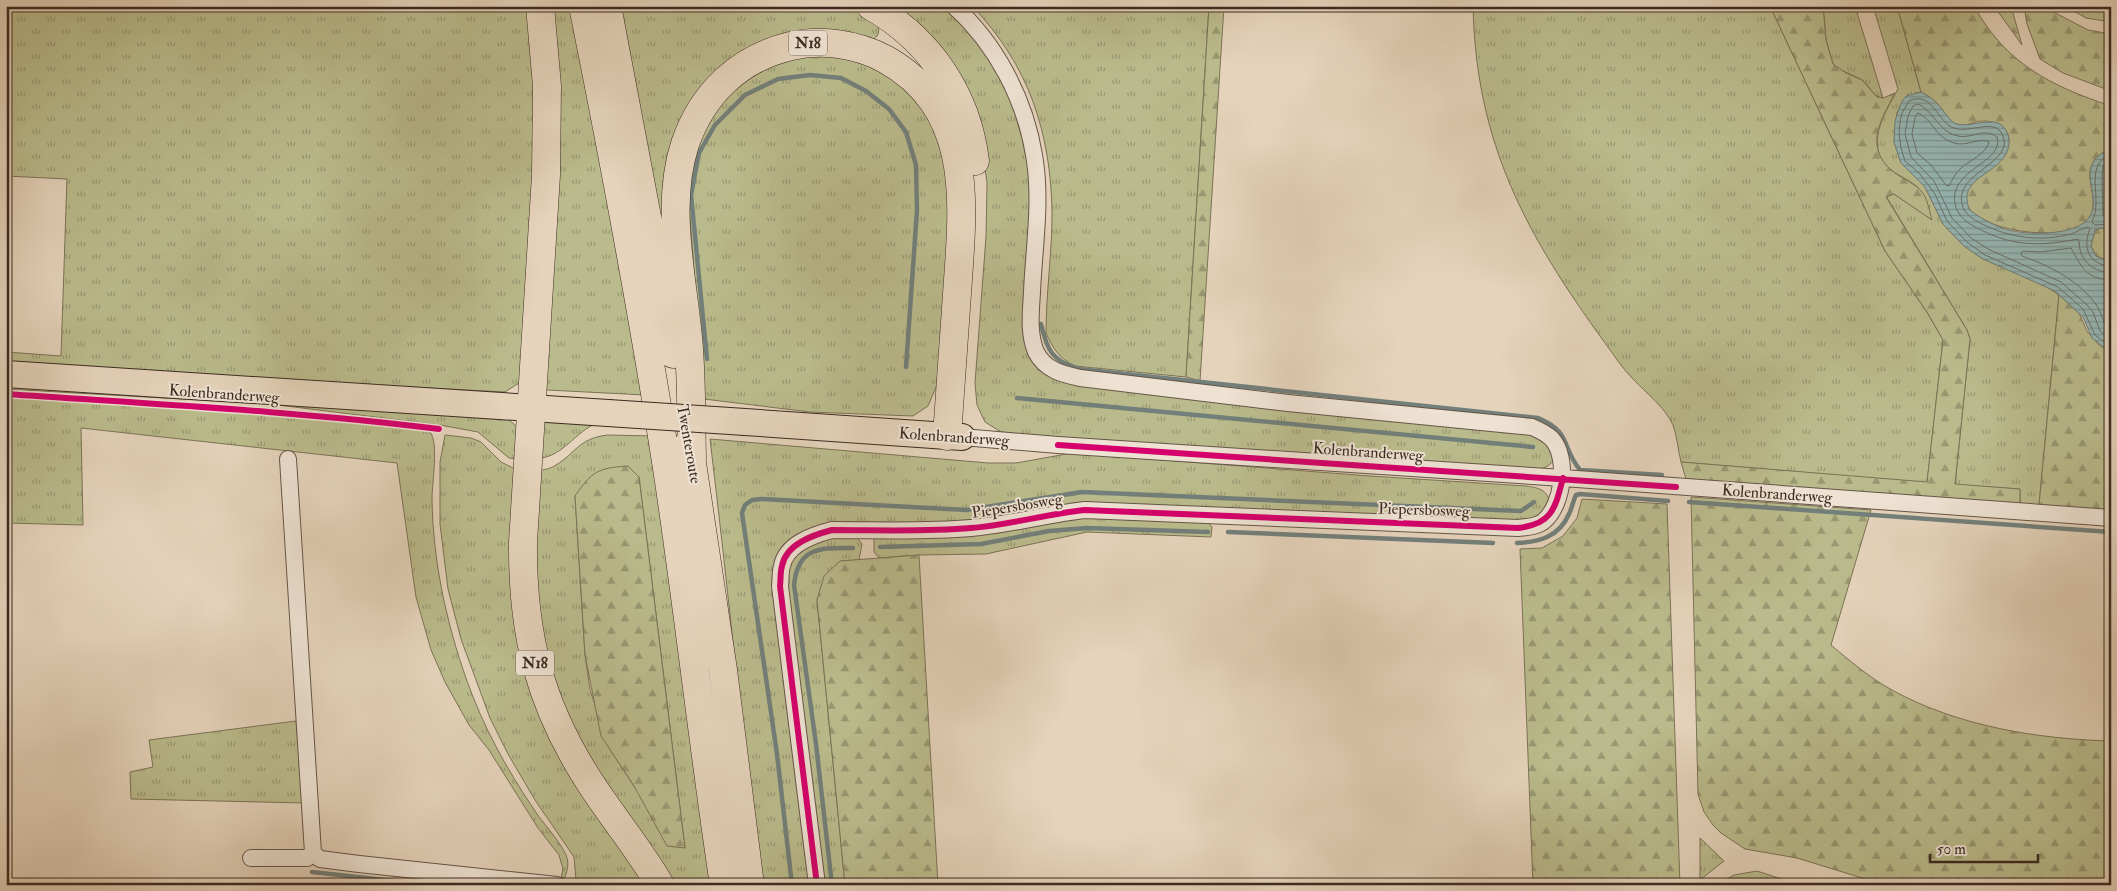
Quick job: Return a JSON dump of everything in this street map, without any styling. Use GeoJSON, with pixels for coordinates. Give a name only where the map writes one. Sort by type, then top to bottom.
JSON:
{"type":"FeatureCollection","features":[{"type":"Feature","properties":{"kind":"highway","name":"N18"},"geometry":{"type":"LineString","coordinates":[[540,6],[547,86],[546,139],[532,408],[524,507],[522,574],[526,618],[535,663],[550,709],[574,758],[660,885]]}},
{"type":"Feature","properties":{"kind":"highway","name":"Twenteroute"},"geometry":{"type":"LineString","coordinates":[[583,6],[612,148],[667,471],[724,885]]}},
{"type":"Feature","properties":{"kind":"highway","name":"Twenteroute"},"geometry":{"type":"LineString","coordinates":[[607,6],[692,459],[723,670],[750,885]]}},
{"type":"Feature","properties":{"kind":"highway"},"geometry":{"type":"LineString","coordinates":[[871,6],[903,28],[931,56],[954,89],[970,132],[977,184],[954,436]]}},
{"type":"Feature","properties":{"kind":"highway","name":"N18"},"geometry":{"type":"LineString","coordinates":[[692,459],[690,367],[677,224],[679,168],[685,145],[702,106],[724,80],[760,56],[804,44],[833,44],[863,49],[900,68],[916,81],[930,97],[942,114],[950,133],[957,153],[962,199],[954,436]]}},
{"type":"Feature","properties":{"kind":"main road","name":"Kolenbranderweg"},"geometry":{"type":"LineString","coordinates":[[6,374],[954,436]]}},
{"type":"Feature","properties":{"kind":"street","name":"Piepersbosweg"},"geometry":{"type":"LineString","coordinates":[[818,885],[780,586],[782,564],[793,547],[814,535],[832,530],[970,528],[1085,510],[1518,528],[1532,527],[1542,522],[1553,512],[1563,478],[1559,455],[1553,440],[1543,432],[1532,427],[1288,403],[1080,378],[1056,373],[1044,364],[1036,352],[1031,330],[1038,195],[1034,155],[1026,123],[1017,95],[1003,68],[986,42],[954,6]]}},
{"type":"Feature","properties":{"kind":"street","name":"Kolenbranderweg"},"geometry":{"type":"LineString","coordinates":[[954,436],[1058,445],[1563,478],[2111,518]]}},
{"type":"Feature","properties":{"kind":"street"},"geometry":{"type":"LineString","coordinates":[[288,459],[313,853],[320,859],[557,885]]}},
{"type":"Feature","properties":{"kind":"street"},"geometry":{"type":"LineString","coordinates":[[251,858],[308,858],[313,853]]}},
{"type":"Feature","properties":{"kind":"green space"},"geometry":{"type":"Polygon","coordinates":[[[6,6],[536,6],[542,87],[522,381],[505,392],[6,366],[6,352],[61,356],[67,179],[6,176],[6,6]]]}},
{"type":"Feature","properties":{"kind":"green space"},"geometry":{"type":"Polygon","coordinates":[[[544,6],[574,6],[645,395],[547,390],[542,384],[544,6]]]}},
{"type":"Feature","properties":{"kind":"green space"},"geometry":{"type":"Polygon","coordinates":[[[618,6],[855,6],[875,21],[879,30],[878,35],[873,40],[856,40],[720,77],[664,252],[618,6]]]}},
{"type":"Feature","properties":{"kind":"green space"},"geometry":{"type":"Polygon","coordinates":[[[887,6],[948,6],[987,52],[1005,85],[1018,120],[1026,151],[1032,206],[1026,329],[1042,367],[1536,435],[1551,446],[1553,461],[1541,469],[1111,443],[1001,432],[985,422],[977,405],[975,383],[986,237],[987,182],[979,131],[887,6]]]}},
{"type":"Feature","properties":{"kind":"green space"},"geometry":{"type":"Polygon","coordinates":[[[972,6],[1209,6],[1186,377],[1075,366],[1061,356],[1051,344],[1046,333],[1051,244],[1051,184],[1041,128],[1022,76],[992,29],[972,6]]]}},
{"type":"Feature","properties":{"kind":"green space"},"geometry":{"type":"Polygon","coordinates":[[[1209,6],[1224,6],[1200,381],[1186,377],[1209,6]]]}},
{"type":"Feature","properties":{"kind":"green space"},"geometry":{"type":"Polygon","coordinates":[[[1473,6],[1770,6],[1885,251],[1927,312],[1943,340],[1927,483],[1681,462],[1673,425],[1669,418],[1625,370],[1577,303],[1551,264],[1529,225],[1510,185],[1495,145],[1484,102],[1476,56],[1473,6]]]}},
{"type":"Feature","properties":{"kind":"green space"},"geometry":{"type":"Polygon","coordinates":[[[1770,6],[1823,6],[1826,40],[1833,64],[1846,73],[1862,80],[1877,97],[1883,98],[1895,93],[1884,114],[1877,134],[1879,154],[1885,164],[1918,188],[1923,194],[1932,220],[1894,194],[1886,197],[1967,330],[1970,339],[1955,484],[2020,489],[2020,504],[1686,479],[1681,462],[1927,482],[1943,340],[1927,312],[1885,251],[1770,6]]]}},
{"type":"Feature","properties":{"kind":"green space"},"geometry":{"type":"Polygon","coordinates":[[[1823,6],[1855,6],[1883,98],[1876,95],[1865,82],[1833,64],[1826,40],[1823,6]]]}},
{"type":"Feature","properties":{"kind":"green space"},"geometry":{"type":"Polygon","coordinates":[[[1873,6],[1897,6],[1921,92],[1915,93],[1897,112],[1894,142],[1901,163],[1925,187],[1943,224],[1964,246],[1983,259],[2042,284],[2059,295],[2039,505],[2020,504],[2020,489],[1955,485],[1970,339],[1967,330],[1886,196],[1894,194],[1931,219],[1920,190],[1914,184],[1891,170],[1883,161],[1878,151],[1877,141],[1882,120],[1898,89],[1873,6]]]}},
{"type":"Feature","properties":{"kind":"green space"},"geometry":{"type":"Polygon","coordinates":[[[1897,6],[1974,6],[2000,43],[2032,70],[2069,90],[2111,106],[2111,149],[2099,155],[2090,171],[2093,206],[2091,215],[2084,224],[2059,232],[2044,233],[2014,230],[1991,223],[1978,216],[1968,207],[1966,197],[1968,190],[2005,154],[2009,140],[2008,135],[1999,125],[1989,121],[1958,125],[1950,119],[1937,103],[1921,92],[1897,6]]]}},
{"type":"Feature","properties":{"kind":"green space"},"geometry":{"type":"Polygon","coordinates":[[[1994,6],[2011,6],[2022,45],[1994,6]]]}},
{"type":"Feature","properties":{"kind":"green space"},"geometry":{"type":"Polygon","coordinates":[[[2024,6],[2042,6],[2088,30],[2111,34],[2111,91],[2063,73],[2040,59],[2027,24],[2024,6]]]}},
{"type":"Feature","properties":{"kind":"green space"},"geometry":{"type":"Polygon","coordinates":[[[2065,6],[2111,6],[2111,22],[2086,18],[2065,6]]]}},
{"type":"Feature","properties":{"kind":"green space"},"geometry":{"type":"Polygon","coordinates":[[[819,52],[854,57],[889,72],[915,97],[934,129],[948,177],[948,231],[939,380],[928,406],[913,416],[810,412],[704,399],[688,192],[697,139],[720,100],[753,71],[819,52]]]}},
{"type":"Feature","properties":{"kind":"green space"},"geometry":{"type":"Polygon","coordinates":[[[2101,228],[2111,230],[2111,262],[2096,256],[2091,246],[2095,230],[2101,228]]]}},
{"type":"Feature","properties":{"kind":"green space"},"geometry":{"type":"Polygon","coordinates":[[[2059,295],[2079,313],[2087,331],[2099,345],[2111,353],[2111,511],[2039,505],[2059,295]]]}},
{"type":"Feature","properties":{"kind":"green space"},"geometry":{"type":"Polygon","coordinates":[[[6,381],[507,418],[517,427],[523,460],[509,458],[478,432],[440,425],[270,404],[6,389],[6,381]]]}},
{"type":"Feature","properties":{"kind":"green space"},"geometry":{"type":"Polygon","coordinates":[[[6,398],[275,414],[411,425],[430,432],[433,437],[435,454],[432,499],[435,545],[442,591],[453,636],[473,698],[504,762],[566,855],[568,866],[565,877],[561,879],[563,869],[559,855],[538,828],[489,750],[469,725],[445,682],[431,650],[416,597],[397,463],[81,428],[83,525],[6,523],[6,398]]]}},
{"type":"Feature","properties":{"kind":"green space"},"geometry":{"type":"Polygon","coordinates":[[[544,420],[597,423],[582,432],[556,453],[541,458],[544,420]]]}},
{"type":"Feature","properties":{"kind":"green space"},"geometry":{"type":"Polygon","coordinates":[[[445,435],[471,438],[481,442],[501,462],[515,469],[525,635],[653,885],[587,885],[576,880],[574,857],[535,800],[508,754],[490,718],[461,639],[448,589],[440,524],[440,462],[445,435]]]}},
{"type":"Feature","properties":{"kind":"green space"},"geometry":{"type":"Polygon","coordinates":[[[607,435],[654,436],[713,885],[665,885],[599,788],[538,650],[532,472],[553,467],[578,447],[597,437],[607,435]],[[628,466],[575,496],[585,655],[590,690],[611,751],[634,786],[685,848],[639,477],[628,466]]]}},
{"type":"Feature","properties":{"kind":"green space"},"geometry":{"type":"Polygon","coordinates":[[[710,439],[988,463],[1016,463],[1072,453],[1526,486],[1544,491],[1550,502],[1550,508],[1528,522],[1208,512],[972,523],[843,522],[820,525],[799,534],[777,561],[772,580],[811,885],[761,885],[710,439]]]}},
{"type":"Feature","properties":{"kind":"green space"},"geometry":{"type":"Polygon","coordinates":[[[628,466],[639,477],[685,848],[667,846],[634,786],[601,736],[585,655],[575,496],[586,481],[597,472],[609,468],[628,466]]]}},
{"type":"Feature","properties":{"kind":"green space"},"geometry":{"type":"Polygon","coordinates":[[[1691,497],[1871,510],[1831,645],[1860,669],[1892,690],[1943,713],[1998,728],[2026,733],[2083,740],[2111,741],[2111,885],[1885,885],[1797,858],[1745,849],[1721,833],[1704,812],[1698,794],[1691,497]]]}},
{"type":"Feature","properties":{"kind":"green space"},"geometry":{"type":"Polygon","coordinates":[[[1582,499],[1667,504],[1680,885],[1533,885],[1520,549],[1542,548],[1563,536],[1577,518],[1582,499]]]}},
{"type":"Feature","properties":{"kind":"green space"},"geometry":{"type":"Polygon","coordinates":[[[1072,516],[1208,522],[1212,527],[1211,537],[1087,532],[986,554],[919,555],[879,558],[874,552],[874,539],[880,534],[1072,516]]]}},
{"type":"Feature","properties":{"kind":"green space"},"geometry":{"type":"Polygon","coordinates":[[[856,536],[862,544],[859,560],[840,561],[817,600],[845,885],[821,885],[785,601],[788,562],[799,551],[825,538],[856,536]]]}},
{"type":"Feature","properties":{"kind":"green space"},"geometry":{"type":"Polygon","coordinates":[[[919,555],[938,885],[845,885],[817,600],[824,576],[840,561],[919,555]]]}},
{"type":"Feature","properties":{"kind":"green space"},"geometry":{"type":"Polygon","coordinates":[[[296,721],[304,803],[131,799],[130,772],[153,767],[149,740],[296,721]]]}},
{"type":"Feature","properties":{"kind":"green space"},"geometry":{"type":"Polygon","coordinates":[[[1700,838],[1724,861],[1700,880],[1700,838]]]}},
{"type":"Feature","properties":{"kind":"green space"},"geometry":{"type":"Polygon","coordinates":[[[1757,871],[1800,885],[1716,885],[1734,875],[1757,871]]]}},
{"type":"Feature","properties":{"kind":"water"},"geometry":{"type":"Polygon","coordinates":[[[1921,92],[1937,103],[1954,123],[1968,125],[1992,122],[2004,127],[2009,140],[2006,154],[1994,168],[1973,184],[1968,190],[1967,199],[1969,209],[1976,215],[2011,231],[2049,233],[2074,228],[2084,223],[2090,216],[2093,207],[2090,171],[2093,163],[2099,156],[2111,149],[2111,230],[2101,228],[2095,230],[2091,246],[2096,256],[2111,262],[2111,353],[2092,338],[2083,317],[2055,291],[1983,259],[1964,246],[1943,224],[1925,187],[1901,163],[1894,142],[1895,121],[1901,103],[1906,96],[1921,92]]]}},
{"type":"Feature","properties":{"kind":"waterway"},"geometry":{"type":"LineString","coordinates":[[707,359],[691,195],[699,153],[715,125],[745,95],[778,79],[810,75],[841,78],[866,91],[889,109],[906,132],[916,165],[917,210],[906,367]]}},
{"type":"Feature","properties":{"kind":"waterway"},"geometry":{"type":"LineString","coordinates":[[1041,324],[1052,353],[1063,362],[1079,369],[1538,418],[1549,423],[1561,435],[1580,470],[1662,475]]}},
{"type":"Feature","properties":{"kind":"waterway"},"geometry":{"type":"LineString","coordinates":[[1017,398],[1533,447]]}},
{"type":"Feature","properties":{"kind":"waterway"},"geometry":{"type":"LineString","coordinates":[[792,885],[777,754],[742,513],[745,505],[752,500],[967,510],[1082,492],[1521,511],[1534,502]]}},
{"type":"Feature","properties":{"kind":"waterway"},"geometry":{"type":"LineString","coordinates":[[1517,543],[1548,537],[1554,533],[1565,522],[1576,495],[1668,501]]}},
{"type":"Feature","properties":{"kind":"waterway"},"geometry":{"type":"LineString","coordinates":[[1689,502],[2111,532]]}},
{"type":"Feature","properties":{"kind":"waterway"},"geometry":{"type":"LineString","coordinates":[[880,547],[981,544],[1049,531],[1087,528],[1208,532]]}},
{"type":"Feature","properties":{"kind":"waterway"},"geometry":{"type":"LineString","coordinates":[[1228,532],[1493,543]]}},
{"type":"Feature","properties":{"kind":"waterway"},"geometry":{"type":"LineString","coordinates":[[832,885],[816,744],[794,585],[796,572],[806,556],[821,549],[853,548]]}},
{"type":"Feature","properties":{"kind":"waterway"},"geometry":{"type":"LineString","coordinates":[[312,872],[431,885]]}},
{"type":"Feature","properties":{"kind":"waterway"},"geometry":{"type":"LineString","coordinates":[[611,885],[620,885]]}},
{"type":"Feature","properties":{"kind":"cycle path"},"geometry":{"type":"LineString","coordinates":[[6,394],[277,413],[439,429]]}},
{"type":"Feature","properties":{"kind":"cycle path"},"geometry":{"type":"LineString","coordinates":[[1058,445],[1676,487]]}},
{"type":"Feature","properties":{"kind":"cycle path"},"geometry":{"type":"LineString","coordinates":[[817,885],[780,586],[781,571],[785,558],[801,542],[832,530],[971,528],[1085,510],[1518,528],[1529,526],[1545,519],[1554,506],[1563,478]]}}]}
